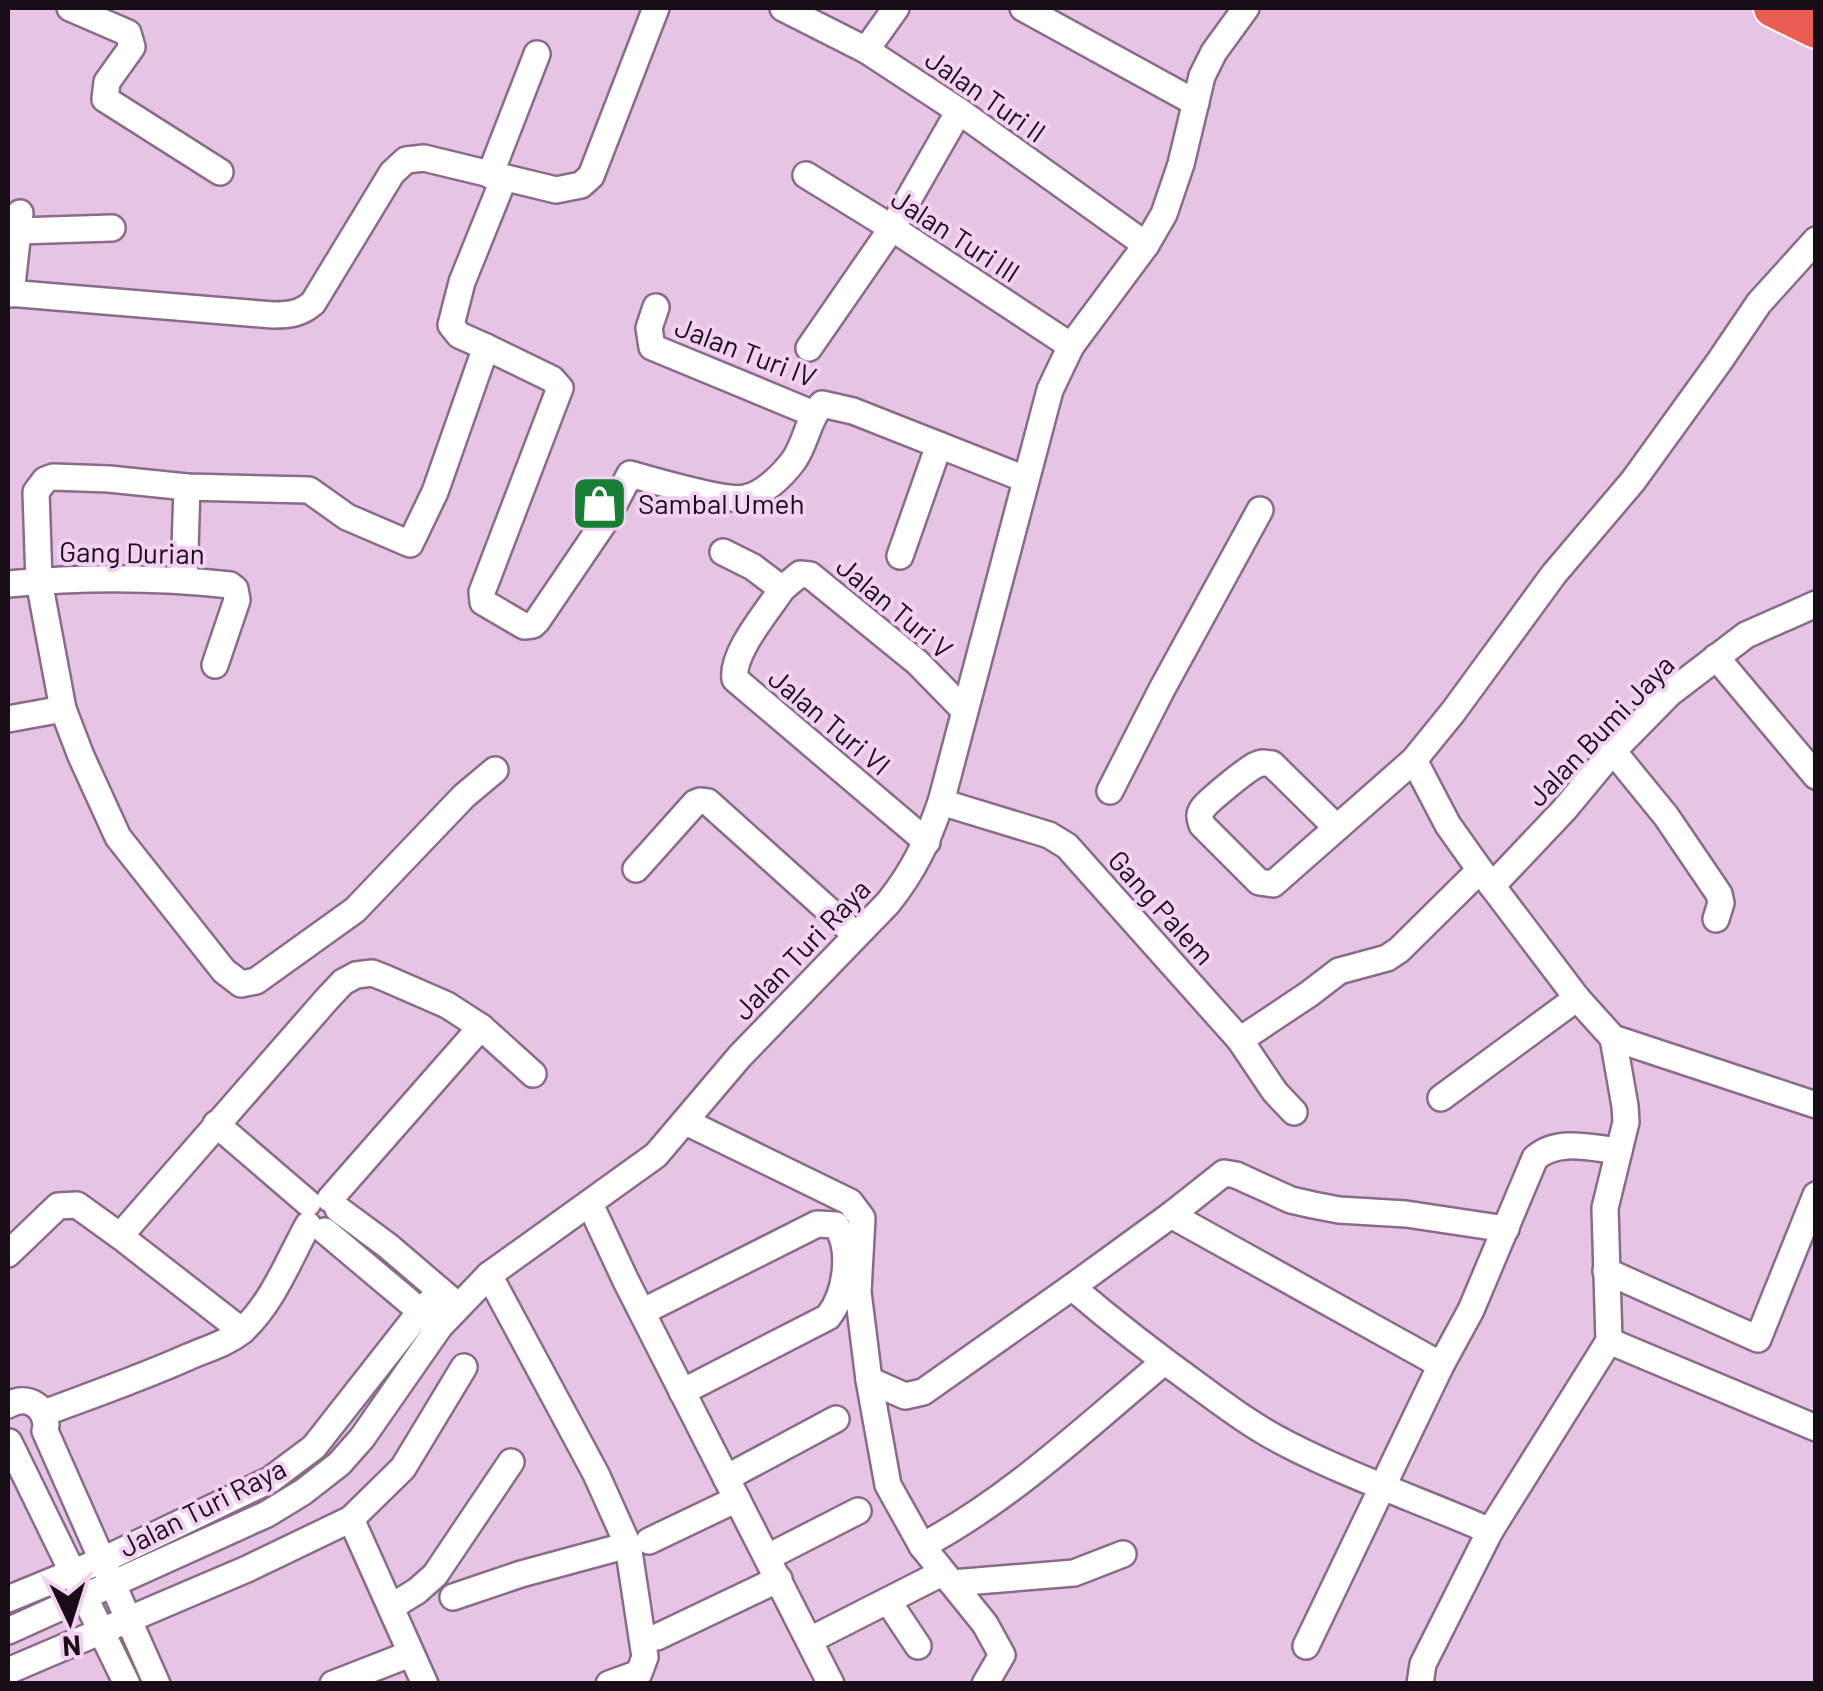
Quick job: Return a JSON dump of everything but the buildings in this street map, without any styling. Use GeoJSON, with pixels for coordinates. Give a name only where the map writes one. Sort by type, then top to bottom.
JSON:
{"type":"FeatureCollection","features":[{"type":"Feature","properties":{"kind":"highway"},"geometry":{"type":"LineString","coordinates":[[1773,8],[1816,30]]}},
{"type":"Feature","properties":{"kind":"street"},"geometry":{"type":"LineString","coordinates":[[70,8],[128,34],[132,47],[107,82],[104,98],[220,172]]}},
{"type":"Feature","properties":{"kind":"street"},"geometry":{"type":"LineString","coordinates":[[112,228],[19,222],[9,294],[254,314],[304,311],[399,164],[424,158],[556,190],[587,182],[656,8]]}},
{"type":"Feature","properties":{"kind":"street","name":"Jalan Turi II"},"geometry":{"type":"LineString","coordinates":[[783,8],[866,50],[959,111],[1146,245]]}},
{"type":"Feature","properties":{"kind":"street"},"geometry":{"type":"LineString","coordinates":[[866,50],[896,8]]}},
{"type":"Feature","properties":{"kind":"street"},"geometry":{"type":"LineString","coordinates":[[1023,8],[1196,103]]}},
{"type":"Feature","properties":{"kind":"street","name":"Jalan Turi Raya"},"geometry":{"type":"LineString","coordinates":[[8,1631],[85,1597],[108,1572],[266,1514],[339,1464],[362,1438],[430,1319],[449,1298],[489,1275],[656,1155],[740,1056],[896,894],[927,842],[941,802],[1050,390],[1072,346],[1146,245],[1173,193],[1202,76],[1246,8]]}},
{"type":"Feature","properties":{"kind":"street"},"geometry":{"type":"LineString","coordinates":[[537,54],[451,326],[458,334],[552,379],[560,388],[482,592],[484,602],[524,626],[533,625],[607,518],[630,474],[714,495],[744,498],[766,488],[790,465],[814,414]]}},
{"type":"Feature","properties":{"kind":"street"},"geometry":{"type":"LineString","coordinates":[[809,348],[892,228],[959,111]]}},
{"type":"Feature","properties":{"kind":"street","name":"Jalan Turi III"},"geometry":{"type":"LineString","coordinates":[[806,175],[1072,346]]}},
{"type":"Feature","properties":{"kind":"street"},"geometry":{"type":"LineString","coordinates":[[1337,828],[1272,764],[1266,763],[1253,767],[1202,809],[1200,819],[1263,884],[1273,884],[1279,881],[1414,760],[1554,574],[1633,481],[1759,303],[1816,240]]}},
{"type":"Feature","properties":{"kind":"street","name":"Jalan Turi IV"},"geometry":{"type":"LineString","coordinates":[[656,306],[649,328],[652,348],[814,414],[824,403],[853,411],[1025,478]]}},
{"type":"Feature","properties":{"kind":"street"},"geometry":{"type":"LineString","coordinates":[[486,347],[435,492],[410,544],[347,517],[309,490],[48,478],[38,488],[36,498],[39,581],[63,709],[81,756],[118,837],[224,971],[241,984],[256,980],[355,910],[456,804],[494,770]]}},
{"type":"Feature","properties":{"kind":"street"},"geometry":{"type":"LineString","coordinates":[[900,556],[939,445]]}},
{"type":"Feature","properties":{"kind":"street"},"geometry":{"type":"LineString","coordinates":[[184,580],[187,487]]}},
{"type":"Feature","properties":{"kind":"street"},"geometry":{"type":"LineString","coordinates":[[1110,792],[1260,510]]}},
{"type":"Feature","properties":{"kind":"street"},"geometry":{"type":"LineString","coordinates":[[723,552],[782,589]]}},
{"type":"Feature","properties":{"kind":"street","name":"Jalan Turi V"},"geometry":{"type":"LineString","coordinates":[[782,589],[800,574],[810,576],[917,662],[964,710]]}},
{"type":"Feature","properties":{"kind":"street","name":"Gang Durian"},"geometry":{"type":"LineString","coordinates":[[8,584],[184,580],[230,585],[235,589],[236,600],[215,664]]}},
{"type":"Feature","properties":{"kind":"street","name":"Jalan Turi VI"},"geometry":{"type":"LineString","coordinates":[[782,589],[738,656],[735,679],[927,842]]}},
{"type":"Feature","properties":{"kind":"street","name":"Jalan Bumi Jaya"},"geometry":{"type":"LineString","coordinates":[[1240,1040],[1340,971],[1388,958],[1400,950],[1564,810],[1670,693],[1746,635],[1816,604]]}},
{"type":"Feature","properties":{"kind":"street"},"geometry":{"type":"LineString","coordinates":[[1716,656],[1816,776]]}},
{"type":"Feature","properties":{"kind":"street"},"geometry":{"type":"LineString","coordinates":[[8,719],[63,709]]}},
{"type":"Feature","properties":{"kind":"street"},"geometry":{"type":"LineString","coordinates":[[1613,752],[1666,816],[1719,894],[1721,903],[1716,919]]}},
{"type":"Feature","properties":{"kind":"street"},"geometry":{"type":"LineString","coordinates":[[1414,760],[1448,825],[1578,998],[1613,1038],[1816,1105]]}},
{"type":"Feature","properties":{"kind":"street"},"geometry":{"type":"LineString","coordinates":[[636,868],[695,803],[708,802],[855,934]]}},
{"type":"Feature","properties":{"kind":"street","name":"Gang Palem"},"geometry":{"type":"LineString","coordinates":[[941,802],[1049,835],[1067,846],[1240,1040],[1275,1092],[1294,1112]]}},
{"type":"Feature","properties":{"kind":"street"},"geometry":{"type":"LineString","coordinates":[[120,1236],[326,999],[356,975],[372,973],[447,1005],[481,1028],[533,1074]]}},
{"type":"Feature","properties":{"kind":"street"},"geometry":{"type":"LineString","coordinates":[[1441,1098],[1578,998]]}},
{"type":"Feature","properties":{"kind":"street"},"geometry":{"type":"LineString","coordinates":[[44,1422],[242,1331],[322,1213],[481,1028]]}},
{"type":"Feature","properties":{"kind":"street"},"geometry":{"type":"LineString","coordinates":[[1420,1684],[1423,1664],[1490,1530],[1609,1342],[1605,1208],[1626,1122],[1613,1038]]}},
{"type":"Feature","properties":{"kind":"street"},"geometry":{"type":"LineString","coordinates":[[686,1122],[850,1202],[862,1218],[858,1292],[888,1485],[943,1580],[985,1624],[1002,1654],[985,1684]]}},
{"type":"Feature","properties":{"kind":"street"},"geometry":{"type":"LineString","coordinates":[[216,1124],[322,1213],[430,1319]]}},
{"type":"Feature","properties":{"kind":"street"},"geometry":{"type":"LineString","coordinates":[[1306,1646],[1471,1310],[1538,1154],[1561,1146],[1619,1151]]}},
{"type":"Feature","properties":{"kind":"street"},"geometry":{"type":"LineString","coordinates":[[869,1380],[905,1396],[924,1392],[1224,1173],[1313,1205],[1506,1228]]}},
{"type":"Feature","properties":{"kind":"street"},"geometry":{"type":"LineString","coordinates":[[1606,1271],[1758,1339],[1816,1195]]}},
{"type":"Feature","properties":{"kind":"street"},"geometry":{"type":"LineString","coordinates":[[590,1204],[831,1684]]}},
{"type":"Feature","properties":{"kind":"street"},"geometry":{"type":"LineString","coordinates":[[8,1254],[58,1206],[82,1207],[242,1331]]}},
{"type":"Feature","properties":{"kind":"street"},"geometry":{"type":"LineString","coordinates":[[322,1213],[388,1246],[449,1298]]}},
{"type":"Feature","properties":{"kind":"street"},"geometry":{"type":"LineString","coordinates":[[1171,1215],[1441,1365]]}},
{"type":"Feature","properties":{"kind":"street"},"geometry":{"type":"LineString","coordinates":[[642,1312],[818,1224],[836,1225],[843,1235],[842,1286],[828,1318],[682,1392]]}},
{"type":"Feature","properties":{"kind":"street"},"geometry":{"type":"LineString","coordinates":[[489,1275],[596,1474],[639,1543],[645,1657],[639,1673],[609,1684]]}},
{"type":"Feature","properties":{"kind":"street"},"geometry":{"type":"LineString","coordinates":[[1072,1286],[1164,1362],[1282,1442],[1490,1530]]}},
{"type":"Feature","properties":{"kind":"street"},"geometry":{"type":"LineString","coordinates":[[1609,1342],[1816,1428]]}},
{"type":"Feature","properties":{"kind":"street"},"geometry":{"type":"LineString","coordinates":[[922,1546],[995,1502],[1164,1362]]}},
{"type":"Feature","properties":{"kind":"street"},"geometry":{"type":"LineString","coordinates":[[8,1671],[247,1569],[351,1519],[403,1468],[464,1367]]}},
{"type":"Feature","properties":{"kind":"street"},"geometry":{"type":"LineString","coordinates":[[9,1399],[34,1402],[156,1684]]}},
{"type":"Feature","properties":{"kind":"street"},"geometry":{"type":"LineString","coordinates":[[453,1597],[540,1568],[639,1543],[732,1489],[836,1419]]}},
{"type":"Feature","properties":{"kind":"street"},"geometry":{"type":"LineString","coordinates":[[8,1442],[26,1447],[34,1444],[41,1438],[44,1422]]}},
{"type":"Feature","properties":{"kind":"street"},"geometry":{"type":"LineString","coordinates":[[8,1442],[128,1684]]}},
{"type":"Feature","properties":{"kind":"street"},"geometry":{"type":"LineString","coordinates":[[390,1607],[435,1575],[511,1462]]}},
{"type":"Feature","properties":{"kind":"street"},"geometry":{"type":"LineString","coordinates":[[658,1637],[774,1568],[858,1511]]}},
{"type":"Feature","properties":{"kind":"street"},"geometry":{"type":"LineString","coordinates":[[351,1519],[425,1684]]}},
{"type":"Feature","properties":{"kind":"street"},"geometry":{"type":"LineString","coordinates":[[810,1640],[888,1601],[943,1580],[1064,1575],[1123,1554]]}},
{"type":"Feature","properties":{"kind":"street"},"geometry":{"type":"LineString","coordinates":[[8,1599],[73,1573],[108,1572]]}},
{"type":"Feature","properties":{"kind":"street"},"geometry":{"type":"LineString","coordinates":[[888,1601],[918,1646]]}},
{"type":"Feature","properties":{"kind":"street"},"geometry":{"type":"LineString","coordinates":[[333,1684],[410,1654]]}},
{"type":"Feature","properties":{"kind":"place","name":"Sambal Umeh"},"geometry":{"type":"Point","coordinates":[599,503]}}]}
